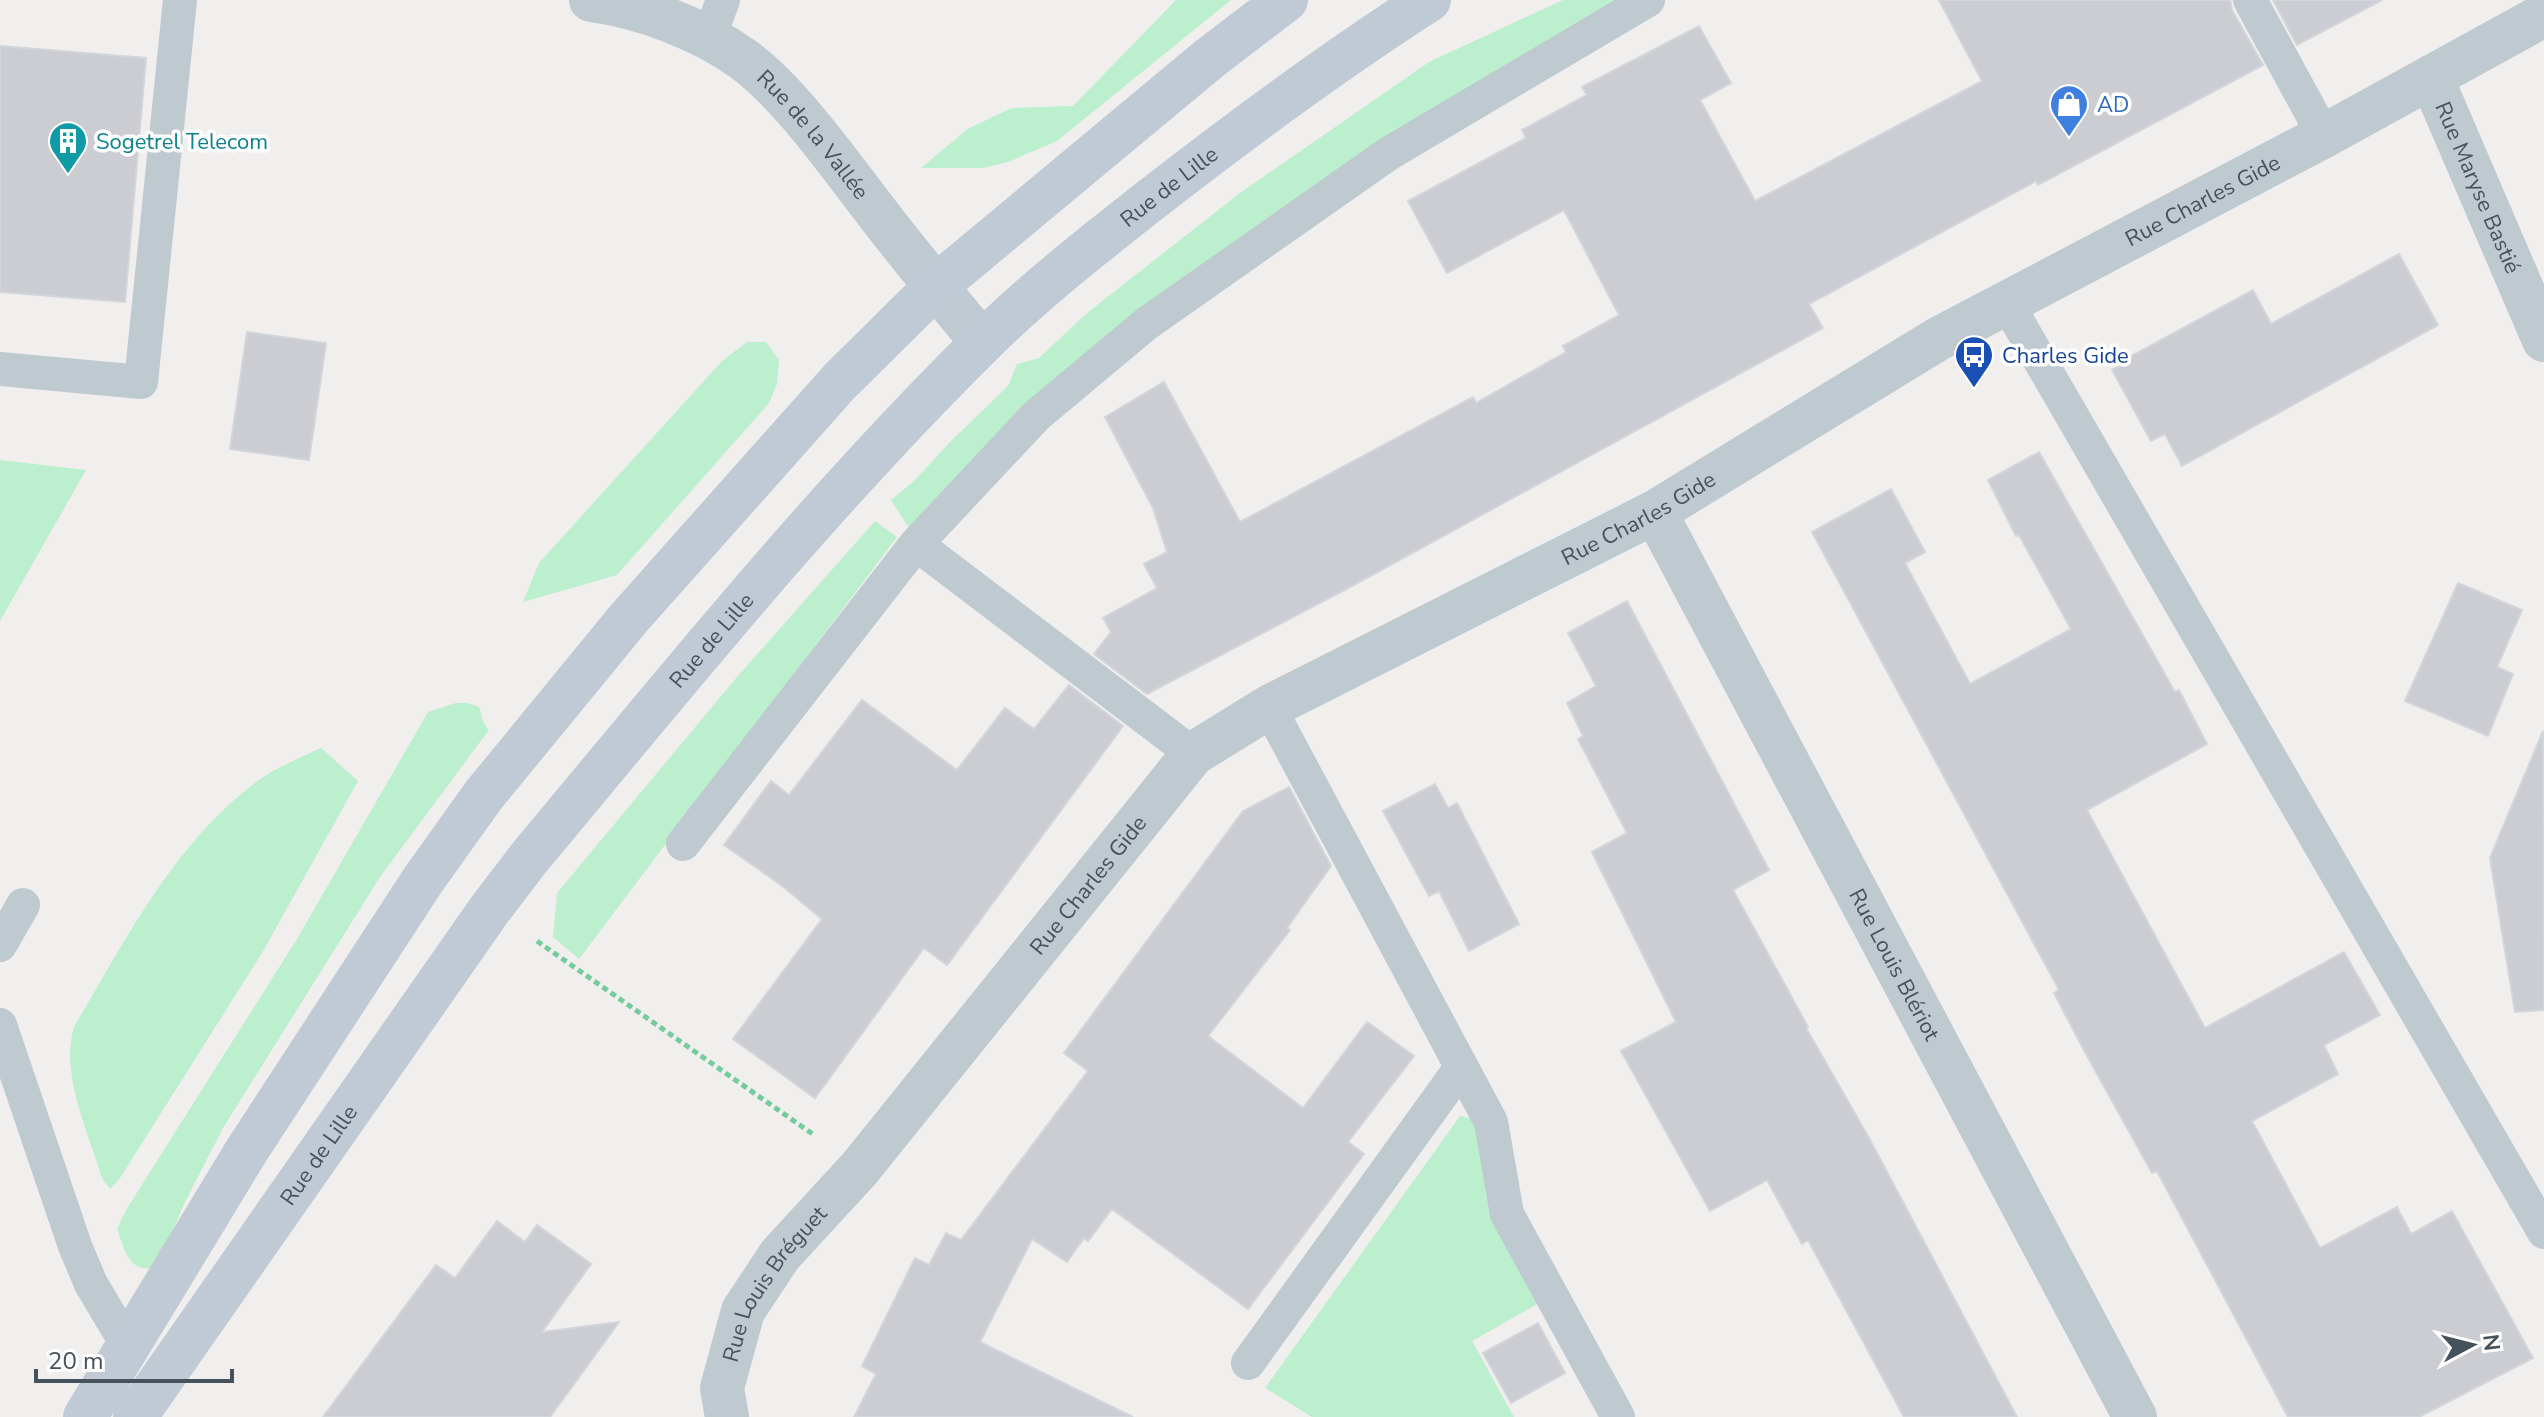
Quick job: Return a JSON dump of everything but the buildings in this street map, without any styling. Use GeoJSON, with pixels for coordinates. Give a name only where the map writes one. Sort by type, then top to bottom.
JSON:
{"type":"FeatureCollection","features":[{"type":"Feature","properties":{"kind":"main road"},"geometry":{"type":"LineString","coordinates":[[85,1417],[247,1150],[423,880],[483,796],[678,562],[839,382],[936,286],[1210,58],[1286,0]]}},
{"type":"Feature","properties":{"kind":"main road","name":"Rue de Lille"},"geometry":{"type":"LineString","coordinates":[[135,1417],[490,909],[777,561],[843,487],[982,342],[1044,286],[1192,168],[1311,80],[1429,0]]}},
{"type":"Feature","properties":{"kind":"street","name":"Rue de la Vallée"},"geometry":{"type":"LineString","coordinates":[[591,0],[663,19],[716,19],[745,60],[782,96],[836,159],[982,342]]}},
{"type":"Feature","properties":{"kind":"street","name":"Rue Charles Gide"},"geometry":{"type":"LineString","coordinates":[[860,1168],[1193,754],[1269,707],[1655,512],[1938,339],[2008,305],[2544,15]]}},
{"type":"Feature","properties":{"kind":"street","name":"Rue Maryse Bastié"},"geometry":{"type":"LineString","coordinates":[[2431,77],[2544,340]]}},
{"type":"Feature","properties":{"kind":"street","name":"Rue Louis Blériot"},"geometry":{"type":"LineString","coordinates":[[1655,512],[2135,1417]]}},
{"type":"Feature","properties":{"kind":"street","name":"Rue Louis Bréguet"},"geometry":{"type":"LineString","coordinates":[[727,1417],[722,1388],[743,1311],[780,1255],[860,1168]]}},
{"type":"Feature","properties":{"kind":"lane"},"geometry":{"type":"LineString","coordinates":[[0,369],[141,382],[180,0]]}},
{"type":"Feature","properties":{"kind":"lane"},"geometry":{"type":"LineString","coordinates":[[683,844],[916,544],[1036,416],[1146,324],[1388,154],[1648,0]]}},
{"type":"Feature","properties":{"kind":"lane"},"geometry":{"type":"LineString","coordinates":[[2250,0],[2324,136]]}},
{"type":"Feature","properties":{"kind":"lane"},"geometry":{"type":"LineString","coordinates":[[2008,305],[2544,1232]]}},
{"type":"Feature","properties":{"kind":"lane"},"geometry":{"type":"LineString","coordinates":[[916,544],[1193,754]]}},
{"type":"Feature","properties":{"kind":"lane"},"geometry":{"type":"LineString","coordinates":[[1269,707],[1491,1122],[1507,1214],[1618,1417]]}},
{"type":"Feature","properties":{"kind":"lane"},"geometry":{"type":"LineString","coordinates":[[0,945],[23,905]]}},
{"type":"Feature","properties":{"kind":"lane"},"geometry":{"type":"LineString","coordinates":[[0,1025],[75,1246],[91,1284],[128,1346]]}},
{"type":"Feature","properties":{"kind":"lane"},"geometry":{"type":"LineString","coordinates":[[1248,1363],[1460,1069]]}},
{"type":"Feature","properties":{"kind":"path"},"geometry":{"type":"LineString","coordinates":[[490,909],[860,1168]]}},
{"type":"Feature","properties":{"kind":"green space"},"geometry":{"type":"Polygon","coordinates":[[[1176,0],[1231,0],[1057,141],[1008,162],[983,168],[921,168],[969,128],[1012,108],[1073,106],[1176,0]]]}},
{"type":"Feature","properties":{"kind":"green space"},"geometry":{"type":"Polygon","coordinates":[[[1563,0],[1624,0],[1409,130],[910,528],[907,525],[891,500],[914,481],[1008,386],[1017,364],[1039,358],[1087,313],[1240,193],[1429,62],[1563,0]]]}},
{"type":"Feature","properties":{"kind":"green space"},"geometry":{"type":"Polygon","coordinates":[[[747,342],[766,342],[779,360],[777,384],[769,403],[617,575],[523,602],[539,563],[722,361],[747,342]]]}},
{"type":"Feature","properties":{"kind":"green space"},"geometry":{"type":"Polygon","coordinates":[[[0,460],[86,470],[0,621],[0,460]]]}},
{"type":"Feature","properties":{"kind":"green space"},"geometry":{"type":"Polygon","coordinates":[[[875,521],[897,537],[579,959],[553,937],[557,893],[737,677],[875,521]]]}},
{"type":"Feature","properties":{"kind":"green space"},"geometry":{"type":"Polygon","coordinates":[[[456,703],[479,707],[489,730],[380,877],[223,1128],[184,1204],[158,1266],[148,1268],[134,1264],[117,1229],[126,1210],[297,939],[428,712],[456,703]]]}},
{"type":"Feature","properties":{"kind":"green space"},"geometry":{"type":"Polygon","coordinates":[[[321,748],[358,781],[262,953],[120,1178],[110,1189],[102,1178],[73,1083],[70,1064],[74,1027],[153,895],[200,834],[256,782],[321,748]]]}},
{"type":"Feature","properties":{"kind":"green space"},"geometry":{"type":"Polygon","coordinates":[[[1460,1116],[1478,1120],[1543,1301],[1472,1341],[1514,1417],[1312,1417],[1265,1388],[1460,1116]]]}},
{"type":"Feature","properties":{"kind":"place","name":"AD"},"geometry":{"type":"Point","coordinates":[2069,138]}},
{"type":"Feature","properties":{"kind":"place","name":"Sogetrel Telecom"},"geometry":{"type":"Point","coordinates":[68,175]}},
{"type":"Feature","properties":{"kind":"place","name":"Charles Gide"},"geometry":{"type":"Point","coordinates":[1974,389]}}]}
